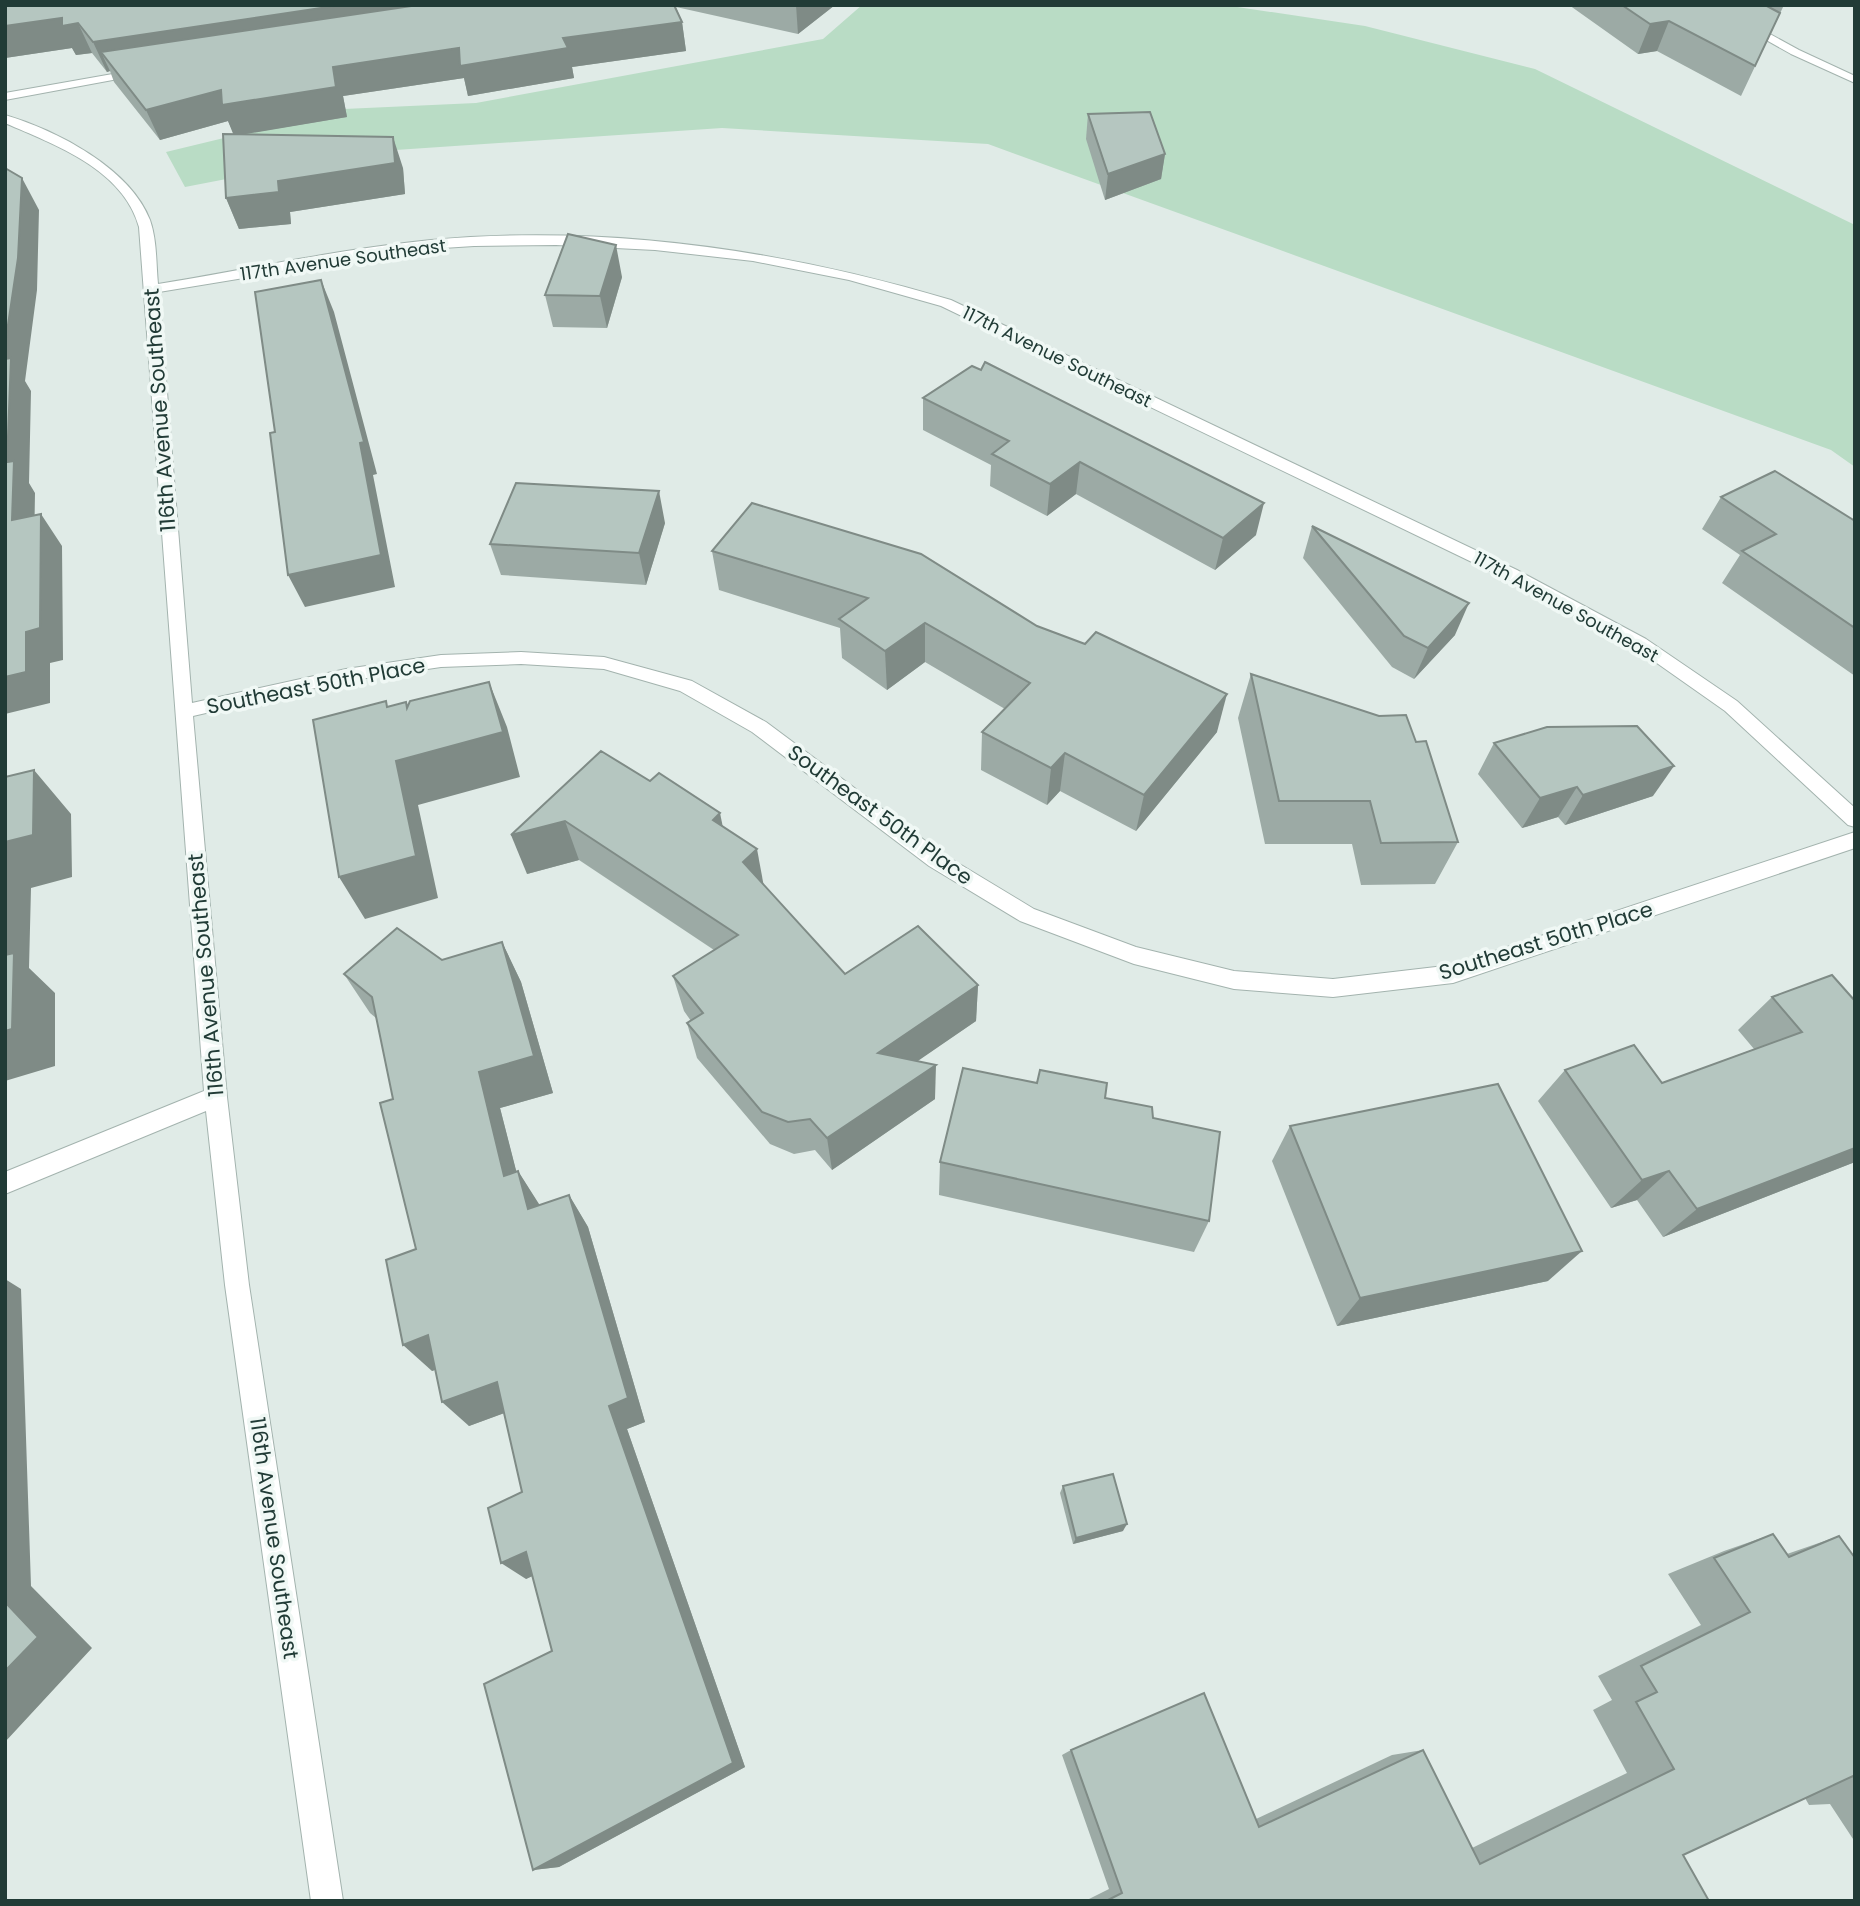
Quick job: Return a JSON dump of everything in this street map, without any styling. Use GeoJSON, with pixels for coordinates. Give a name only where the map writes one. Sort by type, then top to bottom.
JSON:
{"type":"FeatureCollection","features":[{"type":"Feature","properties":{"kind":"street"},"geometry":{"type":"LineString","coordinates":[[1709,5],[1795,52],[1855,80]]}},
{"type":"Feature","properties":{"kind":"street"},"geometry":{"type":"LineString","coordinates":[[5,97],[149,71]]}},
{"type":"Feature","properties":{"kind":"street","name":"116th Avenue Southeast"},"geometry":{"type":"LineString","coordinates":[[5,119],[79,152],[129,196],[143,220],[152,289],[183,712],[216,1097],[237,1285],[327,1901]]}},
{"type":"Feature","properties":{"kind":"street","name":"117th Avenue Southeast"},"geometry":{"type":"LineString","coordinates":[[152,289],[393,248],[477,241],[613,242],[687,247],[786,261],[887,284],[959,309],[1511,574],[1640,643],[1731,706],[1855,820]]}},
{"type":"Feature","properties":{"kind":"street","name":"Southeast 50th Place"},"geometry":{"type":"LineString","coordinates":[[183,712],[346,675],[442,661],[520,658],[604,663],[686,686],[759,727],[936,860],[1027,915],[1134,955],[1234,980],[1321,987],[1453,974],[1855,841]]}},
{"type":"Feature","properties":{"kind":"street"},"geometry":{"type":"LineString","coordinates":[[5,1183],[216,1097]]}},
{"type":"Feature","properties":{"kind":"green space"},"geometry":{"type":"Polygon","coordinates":[[[862,5],[1224,5],[1365,26],[1535,69],[1855,225],[1855,467],[1831,450],[988,144],[722,128],[366,152],[185,187],[166,152],[344,109],[476,103],[823,39],[862,5]]]}},
{"type":"Feature","properties":{"kind":"building"},"geometry":{"type":"Polygon","coordinates":[[[5,5],[341,5],[93,42],[78,23],[62,26],[62,18],[5,26],[5,5]]]}},
{"type":"Feature","properties":{"kind":"building"},"geometry":{"type":"Polygon","coordinates":[[[418,5],[674,5],[682,22],[563,38],[568,48],[460,66],[459,48],[333,67],[336,87],[222,105],[221,90],[146,110],[101,52],[418,5]]]}},
{"type":"Feature","properties":{"kind":"building"},"geometry":{"type":"Polygon","coordinates":[[[1622,5],[1765,5],[1780,13],[1755,66],[1669,21],[1650,24],[1622,5]]]}},
{"type":"Feature","properties":{"kind":"building"},"geometry":{"type":"Polygon","coordinates":[[[1150,112],[1165,154],[1108,174],[1088,114],[1150,112]]]}},
{"type":"Feature","properties":{"kind":"building"},"geometry":{"type":"Polygon","coordinates":[[[223,134],[393,137],[395,163],[278,181],[279,192],[226,198],[223,134]]]}},
{"type":"Feature","properties":{"kind":"building"},"geometry":{"type":"Polygon","coordinates":[[[5,168],[22,178],[18,258],[5,345],[5,168]]]}},
{"type":"Feature","properties":{"kind":"building"},"geometry":{"type":"Polygon","coordinates":[[[568,234],[616,245],[600,296],[545,295],[568,234]]]}},
{"type":"Feature","properties":{"kind":"building"},"geometry":{"type":"Polygon","coordinates":[[[321,280],[364,442],[360,443],[381,555],[288,575],[270,433],[275,432],[255,292],[321,280]]]}},
{"type":"Feature","properties":{"kind":"building"},"geometry":{"type":"Polygon","coordinates":[[[11,358],[7,462],[14,461],[12,520],[41,514],[40,628],[26,632],[26,672],[5,677],[5,359],[11,358]]]}},
{"type":"Feature","properties":{"kind":"building"},"geometry":{"type":"Polygon","coordinates":[[[985,362],[1264,503],[1223,538],[1080,462],[1050,484],[992,454],[1009,441],[923,398],[972,366],[981,370],[985,362]]]}},
{"type":"Feature","properties":{"kind":"building"},"geometry":{"type":"Polygon","coordinates":[[[1775,471],[1855,521],[1855,628],[1742,551],[1776,534],[1721,497],[1775,471]]]}},
{"type":"Feature","properties":{"kind":"building"},"geometry":{"type":"Polygon","coordinates":[[[516,483],[659,491],[639,553],[490,544],[516,483]]]}},
{"type":"Feature","properties":{"kind":"building"},"geometry":{"type":"Polygon","coordinates":[[[752,503],[921,554],[1037,626],[1085,644],[1096,632],[1227,694],[1144,795],[1065,753],[1051,768],[982,732],[1030,683],[925,623],[885,651],[839,619],[868,598],[712,551],[752,503]]]}},
{"type":"Feature","properties":{"kind":"building"},"geometry":{"type":"Polygon","coordinates":[[[1312,526],[1469,603],[1428,648],[1404,636],[1312,526]]]}},
{"type":"Feature","properties":{"kind":"building"},"geometry":{"type":"Polygon","coordinates":[[[1251,674],[1379,716],[1406,715],[1416,742],[1426,741],[1458,842],[1381,843],[1370,801],[1279,801],[1251,674]]]}},
{"type":"Feature","properties":{"kind":"building"},"geometry":{"type":"Polygon","coordinates":[[[489,682],[503,732],[396,761],[416,856],[339,877],[313,720],[386,701],[387,707],[406,702],[407,708],[410,701],[489,682]]]}},
{"type":"Feature","properties":{"kind":"building"},"geometry":{"type":"Polygon","coordinates":[[[1637,726],[1674,766],[1583,795],[1577,787],[1540,798],[1494,743],[1547,727],[1637,726]]]}},
{"type":"Feature","properties":{"kind":"building"},"geometry":{"type":"Polygon","coordinates":[[[601,751],[650,781],[659,773],[720,813],[713,820],[757,849],[743,862],[845,974],[918,926],[978,985],[878,1053],[936,1065],[827,1138],[810,1119],[788,1122],[762,1112],[687,1023],[703,1013],[673,976],[738,935],[565,821],[511,835],[601,751]]]}},
{"type":"Feature","properties":{"kind":"building"},"geometry":{"type":"Polygon","coordinates":[[[34,770],[33,835],[5,842],[5,777],[34,770]]]}},
{"type":"Feature","properties":{"kind":"building"},"geometry":{"type":"Polygon","coordinates":[[[397,928],[442,960],[502,942],[534,1056],[479,1072],[504,1176],[518,1171],[528,1209],[569,1195],[628,1398],[609,1406],[733,1763],[533,1870],[484,1684],[552,1651],[526,1552],[501,1563],[488,1508],[522,1492],[497,1382],[442,1402],[428,1335],[403,1345],[386,1260],[416,1249],[380,1103],[393,1099],[372,997],[344,974],[397,928]]]}},
{"type":"Feature","properties":{"kind":"building"},"geometry":{"type":"Polygon","coordinates":[[[14,953],[12,1029],[5,1031],[5,955],[14,953]]]}},
{"type":"Feature","properties":{"kind":"building"},"geometry":{"type":"Polygon","coordinates":[[[1832,975],[1855,1001],[1855,1148],[1697,1209],[1669,1171],[1642,1180],[1565,1070],[1634,1045],[1662,1083],[1802,1032],[1772,997],[1832,975]]]}},
{"type":"Feature","properties":{"kind":"building"},"geometry":{"type":"Polygon","coordinates":[[[963,1068],[1037,1083],[1040,1070],[1107,1083],[1105,1098],[1152,1107],[1153,1118],[1220,1132],[1209,1221],[940,1162],[963,1068]]]}},
{"type":"Feature","properties":{"kind":"building"},"geometry":{"type":"Polygon","coordinates":[[[1498,1084],[1582,1251],[1360,1298],[1290,1126],[1498,1084]]]}},
{"type":"Feature","properties":{"kind":"building"},"geometry":{"type":"Polygon","coordinates":[[[1113,1474],[1127,1524],[1076,1538],[1063,1486],[1113,1474]]]}},
{"type":"Feature","properties":{"kind":"building"},"geometry":{"type":"Polygon","coordinates":[[[1773,1534],[1789,1557],[1839,1536],[1855,1558],[1855,1779],[1853,1776],[1683,1855],[1709,1901],[1106,1901],[1122,1893],[1071,1750],[1204,1693],[1259,1827],[1423,1750],[1480,1864],[1674,1769],[1636,1702],[1657,1692],[1641,1666],[1750,1612],[1714,1558],[1773,1534]]]}},
{"type":"Feature","properties":{"kind":"building"},"geometry":{"type":"Polygon","coordinates":[[[5,1602],[38,1637],[5,1671],[5,1602]]]}}]}
